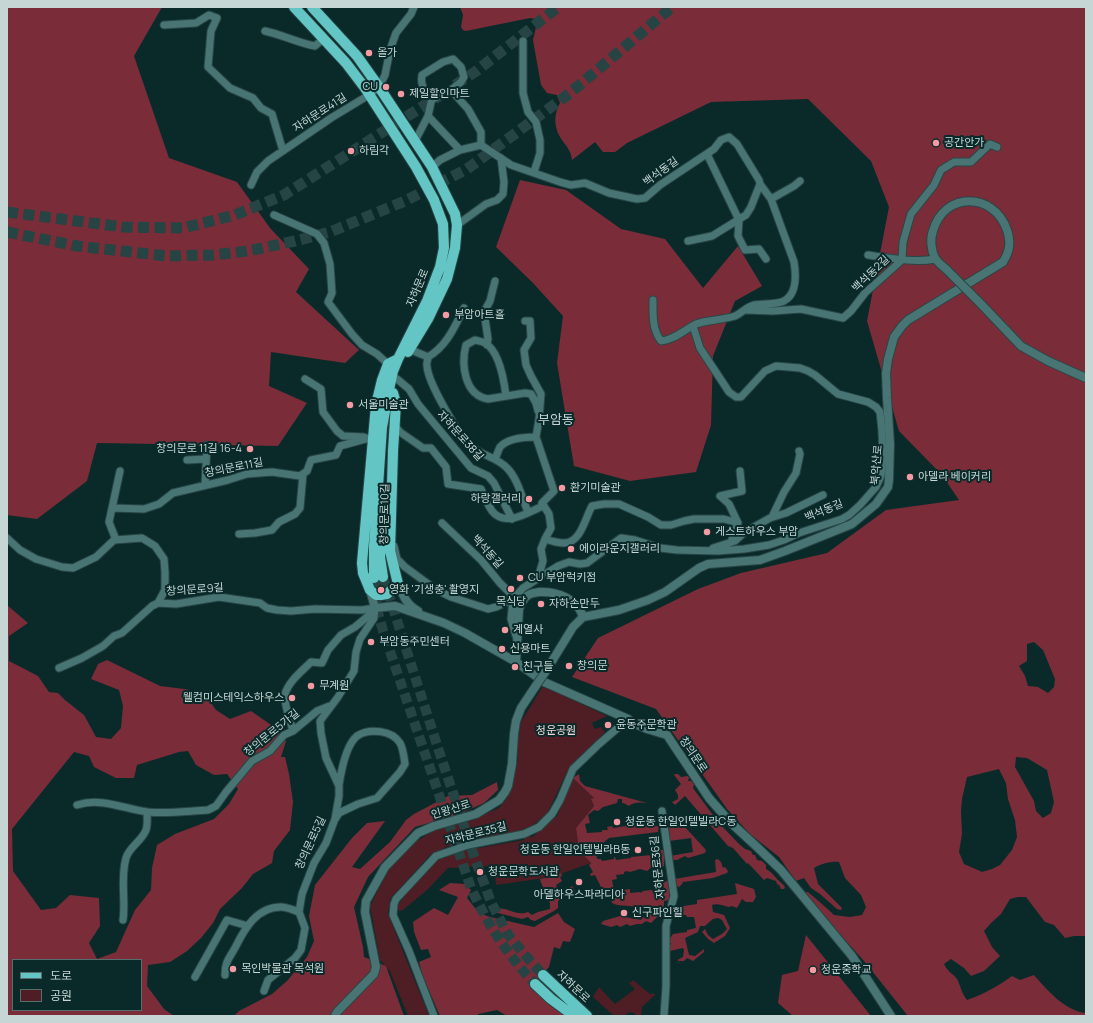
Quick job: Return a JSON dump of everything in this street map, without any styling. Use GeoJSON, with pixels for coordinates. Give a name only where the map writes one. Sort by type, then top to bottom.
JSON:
{"type":"FeatureCollection","features":[{"type":"Feature","properties":{"kind":"main road","name":"자하문로"},"geometry":{"type":"LineString","coordinates":[[294,7],[324,38],[369,95],[416,167],[434,200],[443,224],[444,248],[440,267],[427,301],[393,372],[382,427],[374,546],[378,578],[388,442],[393,393],[396,379],[402,362],[428,319],[447,279],[455,248],[457,225],[451,203],[432,167],[415,141],[357,56],[312,7]]}},
{"type":"Feature","properties":{"kind":"main road"},"geometry":{"type":"LineString","coordinates":[[393,393],[396,403],[390,551],[398,584],[387,594],[376,595],[370,590],[363,573],[362,563],[371,437],[382,380],[388,364],[398,359]]}},
{"type":"Feature","properties":{"kind":"main road","name":"자하문로"},"geometry":{"type":"LineString","coordinates":[[543,975],[587,1016]]}},
{"type":"Feature","properties":{"kind":"main road","name":"자하문로"},"geometry":{"type":"LineString","coordinates":[[535,984],[551,999],[574,1016]]}},
{"type":"Feature","properties":{"kind":"street"},"geometry":{"type":"LineString","coordinates":[[379,87],[385,75],[390,50],[396,33],[411,14],[414,7]]}},
{"type":"Feature","properties":{"kind":"street","name":"자하문로41길"},"geometry":{"type":"LineString","coordinates":[[164,25],[196,23],[209,16],[217,18],[211,31],[208,67],[230,88],[253,98],[261,108],[272,114],[283,151]]}},
{"type":"Feature","properties":{"kind":"street"},"geometry":{"type":"LineString","coordinates":[[266,32],[315,46],[324,38]]}},
{"type":"Feature","properties":{"kind":"street"},"geometry":{"type":"LineString","coordinates":[[523,42],[523,93],[528,112],[536,122],[540,140],[540,153],[534,172]]}},
{"type":"Feature","properties":{"kind":"street"},"geometry":{"type":"LineString","coordinates":[[453,59],[461,67],[464,77],[461,82],[451,90],[433,100],[420,82],[422,75],[443,62],[453,59]]}},
{"type":"Feature","properties":{"kind":"street","name":"자하문로41길"},"geometry":{"type":"LineString","coordinates":[[251,185],[257,172],[268,161],[379,87]]}},
{"type":"Feature","properties":{"kind":"street"},"geometry":{"type":"LineString","coordinates":[[432,167],[440,160],[460,150],[481,145],[481,132],[468,109],[451,90]]}},
{"type":"Feature","properties":{"kind":"street"},"geometry":{"type":"LineString","coordinates":[[415,141],[428,116],[432,98]]}},
{"type":"Feature","properties":{"kind":"street"},"geometry":{"type":"LineString","coordinates":[[428,116],[460,150]]}},
{"type":"Feature","properties":{"kind":"street","name":"백석동길"},"geometry":{"type":"LineString","coordinates":[[481,145],[510,165],[571,185],[585,183],[609,192],[636,199],[645,198],[660,185],[714,149],[721,140],[729,137],[737,144],[760,184],[771,199],[794,262],[796,270],[795,285],[790,295],[784,301],[753,305],[737,315],[698,324],[669,340],[661,341],[655,334],[653,322],[653,300]]}},
{"type":"Feature","properties":{"kind":"street","name":"백석동2길"},"geometry":{"type":"LineString","coordinates":[[744,310],[773,311],[801,309],[843,318],[865,294],[902,260],[903,242],[911,214],[934,185],[941,170],[954,162],[972,162],[990,144],[997,147]]}},
{"type":"Feature","properties":{"kind":"street"},"geometry":{"type":"LineString","coordinates":[[706,154],[739,220],[738,236],[745,250],[759,249],[766,259]]}},
{"type":"Feature","properties":{"kind":"street"},"geometry":{"type":"LineString","coordinates":[[457,225],[486,204],[497,200],[503,194],[504,182],[501,158]]}},
{"type":"Feature","properties":{"kind":"street"},"geometry":{"type":"LineString","coordinates":[[771,199],[800,181]]}},
{"type":"Feature","properties":{"kind":"street"},"geometry":{"type":"LineString","coordinates":[[688,241],[712,236],[746,215],[751,207],[760,184]]}},
{"type":"Feature","properties":{"kind":"street","name":"북악산로"},"geometry":{"type":"LineString","coordinates":[[583,617],[619,610],[648,600],[665,592],[699,568],[708,564],[760,560],[785,551],[852,524],[876,504],[888,488],[889,480],[890,444],[886,373],[894,338],[899,329],[908,320],[1003,262],[1010,247],[1005,224],[994,211],[986,205],[978,202],[962,201],[951,205],[941,214],[933,229],[931,244],[936,259]]}},
{"type":"Feature","properties":{"kind":"street"},"geometry":{"type":"LineString","coordinates":[[274,214],[317,234],[324,243],[330,264],[332,293],[328,302],[362,344],[377,354],[388,364]]}},
{"type":"Feature","properties":{"kind":"street"},"geometry":{"type":"LineString","coordinates":[[868,255],[902,260],[936,259],[1021,346],[1048,361],[1086,378]]}},
{"type":"Feature","properties":{"kind":"street"},"geometry":{"type":"LineString","coordinates":[[487,345],[488,339],[484,312],[490,301],[495,281]]}},
{"type":"Feature","properties":{"kind":"street"},"geometry":{"type":"LineString","coordinates":[[464,308],[448,338],[436,352],[428,357],[426,365],[430,380],[463,437],[472,447],[494,459],[508,469],[514,476],[528,512]]}},
{"type":"Feature","properties":{"kind":"street"},"geometry":{"type":"LineString","coordinates":[[525,321],[530,321],[531,338],[524,350],[526,365],[530,376],[541,394],[540,419],[536,437],[554,491],[542,503],[549,514],[551,528],[541,549],[543,561],[538,578]]}},
{"type":"Feature","properties":{"kind":"street","name":"백석동길"},"geometry":{"type":"LineString","coordinates":[[442,523],[481,560],[508,591],[513,599],[523,588],[558,566],[569,562],[580,564],[587,562],[621,538],[635,540],[660,548],[677,550],[718,551],[744,549],[769,545],[799,533],[828,524],[849,514],[860,505],[872,491],[881,476],[883,459],[882,431],[880,412],[876,407],[868,402],[838,394],[815,374],[800,368],[776,366],[765,370],[741,397],[736,397],[729,392],[700,348],[693,326]]}},
{"type":"Feature","properties":{"kind":"street"},"geometry":{"type":"LineString","coordinates":[[506,396],[495,353],[485,343],[475,340],[466,345],[464,355],[465,372],[469,386],[482,398],[488,399],[506,396],[524,393],[531,394],[536,403],[540,419]]}},
{"type":"Feature","properties":{"kind":"street"},"geometry":{"type":"LineString","coordinates":[[409,349],[428,357]]}},
{"type":"Feature","properties":{"kind":"street"},"geometry":{"type":"LineString","coordinates":[[305,379],[321,389],[323,412],[337,430],[344,436],[371,437]]}},
{"type":"Feature","properties":{"kind":"street","name":"자하문로38길"},"geometry":{"type":"LineString","coordinates":[[396,379],[409,389],[418,404],[471,468],[488,476],[494,483],[512,519]]}},
{"type":"Feature","properties":{"kind":"street"},"geometry":{"type":"LineString","coordinates":[[395,430],[423,448],[431,448],[434,450],[446,467],[448,484],[481,489],[493,512],[503,519],[512,519],[543,506]]}},
{"type":"Feature","properties":{"kind":"street","name":"창의문로10길"},"geometry":{"type":"LineString","coordinates":[[395,430],[397,450],[394,547],[398,559],[405,567],[435,589],[451,597],[488,608],[496,607],[513,599]]}},
{"type":"Feature","properties":{"kind":"street"},"geometry":{"type":"LineString","coordinates":[[239,534],[272,530],[279,522],[295,514],[300,508],[303,474],[307,471],[311,460],[336,455],[340,446],[371,437]]}},
{"type":"Feature","properties":{"kind":"street"},"geometry":{"type":"LineString","coordinates":[[494,459],[501,446],[512,440],[526,437],[536,437]]}},
{"type":"Feature","properties":{"kind":"street"},"geometry":{"type":"LineString","coordinates":[[205,485],[207,444]]}},
{"type":"Feature","properties":{"kind":"street"},"geometry":{"type":"LineString","coordinates":[[772,517],[784,492],[796,473],[800,454],[799,451]]}},
{"type":"Feature","properties":{"kind":"street"},"geometry":{"type":"LineString","coordinates":[[187,460],[206,459]]}},
{"type":"Feature","properties":{"kind":"street"},"geometry":{"type":"LineString","coordinates":[[116,540],[109,522],[120,471]]}},
{"type":"Feature","properties":{"kind":"street"},"geometry":{"type":"LineString","coordinates":[[731,542],[738,523],[729,504],[720,496],[742,491],[740,471]]}},
{"type":"Feature","properties":{"kind":"street","name":"창의문로11길"},"geometry":{"type":"LineString","coordinates":[[112,508],[144,508],[159,504],[172,493],[247,474],[272,472],[300,476],[303,474]]}},
{"type":"Feature","properties":{"kind":"street"},"geometry":{"type":"LineString","coordinates":[[707,550],[735,541],[745,532],[772,517],[786,513],[823,495]]}},
{"type":"Feature","properties":{"kind":"street"},"geometry":{"type":"LineString","coordinates":[[545,539],[563,543],[569,542],[580,534],[592,506],[604,504],[619,504],[648,517],[661,525],[671,525],[694,519],[724,519],[738,523]]}},
{"type":"Feature","properties":{"kind":"street"},"geometry":{"type":"LineString","coordinates":[[7,538],[20,550],[36,559],[62,568],[73,568],[96,557],[114,540],[142,538],[155,546],[164,559],[165,590],[158,603]]}},
{"type":"Feature","properties":{"kind":"street"},"geometry":{"type":"LineString","coordinates":[[398,584],[405,600],[413,608],[420,611],[423,616]]}},
{"type":"Feature","properties":{"kind":"street"},"geometry":{"type":"LineString","coordinates":[[293,731],[287,711],[285,695],[295,678],[311,662],[322,663],[328,650],[341,635],[355,627],[375,608],[370,590]]}},
{"type":"Feature","properties":{"kind":"street"},"geometry":{"type":"LineString","coordinates":[[516,662],[519,609],[521,602],[527,596],[531,594],[548,592],[563,596],[578,606],[583,617]]}},
{"type":"Feature","properties":{"kind":"street","name":"창의문로9길"},"geometry":{"type":"LineString","coordinates":[[59,668],[82,658],[103,646],[114,636],[122,633],[152,606],[158,603],[176,604],[219,597],[260,603],[267,608],[291,611],[315,608],[362,610],[375,608]]}},
{"type":"Feature","properties":{"kind":"street"},"geometry":{"type":"LineString","coordinates":[[513,599],[511,619],[517,638]]}},
{"type":"Feature","properties":{"kind":"street","name":"창의문로"},"geometry":{"type":"LineString","coordinates":[[375,608],[394,606],[444,622],[516,662],[544,682],[628,719],[641,727],[667,735],[709,798],[730,822],[781,870],[852,956],[891,1016]]}},
{"type":"Feature","properties":{"kind":"street","name":"창의문로5길"},"geometry":{"type":"LineString","coordinates":[[264,991],[268,980],[296,958],[301,950],[305,928],[299,912],[302,894],[306,880],[314,863],[326,843],[335,819],[340,796],[339,786],[326,758],[320,721],[354,671],[356,652],[360,639],[374,618],[375,608]]}},
{"type":"Feature","properties":{"kind":"street","name":"인왕산로"},"geometry":{"type":"LineString","coordinates":[[335,1016],[337,1012],[374,974],[376,967],[365,912],[366,901],[386,867],[418,833],[434,826],[476,814],[499,800],[505,792],[509,780],[516,721],[521,708],[573,627],[583,617]]}},
{"type":"Feature","properties":{"kind":"street","name":"창의문로5가길"},"geometry":{"type":"LineString","coordinates":[[77,805],[100,802],[126,809],[147,812],[208,810],[216,806],[252,761],[270,751],[284,735],[293,731],[317,711],[332,704]]}},
{"type":"Feature","properties":{"kind":"street","name":"자하문로35길"},"geometry":{"type":"LineString","coordinates":[[434,1016],[409,951],[393,915],[396,899],[436,856],[468,845],[524,834],[539,826],[552,814],[560,800],[573,769],[616,728],[628,719]]}},
{"type":"Feature","properties":{"kind":"street"},"geometry":{"type":"LineString","coordinates":[[335,819],[339,813],[358,804],[377,798],[400,772],[405,764],[400,743],[394,736],[383,732],[370,731],[357,736],[351,745],[342,769],[339,786]]}},
{"type":"Feature","properties":{"kind":"street","name":"자하문로36길"},"geometry":{"type":"LineString","coordinates":[[662,811],[674,896],[666,926],[666,986],[664,1016]]}},
{"type":"Feature","properties":{"kind":"street"},"geometry":{"type":"LineString","coordinates":[[123,920],[125,906],[123,887],[125,860],[127,854],[143,836],[147,829],[147,812]]}},
{"type":"Feature","properties":{"kind":"street"},"geometry":{"type":"LineString","coordinates":[[225,975],[225,965],[236,947],[242,933],[258,914],[264,910],[281,907],[299,912]]}},
{"type":"Feature","properties":{"kind":"street"},"geometry":{"type":"LineString","coordinates":[[195,977],[227,920],[248,926]]}},
{"type":"Feature","properties":{"kind":"green space","name":"청운공원"},"geometry":{"type":"Polygon","coordinates":[[[543,686],[607,716],[592,723],[595,729],[601,727],[605,732],[576,761],[566,774],[547,814],[528,829],[531,838],[557,816],[573,778],[595,799],[592,802],[594,806],[576,828],[579,850],[591,863],[552,877],[496,885],[494,866],[448,868],[427,890],[403,910],[399,911],[397,906],[415,883],[438,859],[462,851],[524,840],[524,831],[469,841],[446,847],[430,855],[390,899],[388,914],[429,1016],[408,1016],[390,971],[380,960],[370,906],[389,869],[411,845],[433,831],[468,821],[499,808],[509,795],[514,777],[518,758],[518,741],[521,722],[543,686]]]}},
{"type":"Feature","properties":{"kind":"green space"},"geometry":{"type":"Polygon","coordinates":[[[625,979],[630,983],[633,980],[650,994],[656,994],[642,1007],[641,1016],[636,1016],[634,1013],[630,1012],[623,1016],[614,1016],[593,997],[599,987],[615,1004],[635,989],[625,979]]]}},
{"type":"Feature","properties":{"kind":"shaded area"},"geometry":{"type":"Polygon","coordinates":[[[7,7],[162,7],[134,56],[169,158],[237,182],[270,228],[309,269],[296,292],[359,350],[345,363],[271,352],[269,386],[307,403],[278,446],[97,443],[87,481],[37,519],[7,515],[7,7]]]}},
{"type":"Feature","properties":{"kind":"shaded area"},"geometry":{"type":"Polygon","coordinates":[[[460,7],[1086,7],[1086,936],[1065,938],[1054,925],[1045,922],[1026,897],[1018,897],[1010,899],[1001,914],[984,931],[992,947],[1000,956],[984,971],[971,976],[964,968],[951,959],[944,964],[957,979],[967,1000],[991,990],[1012,976],[1020,980],[1034,975],[1057,999],[1071,1008],[1086,1013],[1086,1016],[908,1016],[864,961],[802,892],[808,892],[834,915],[850,917],[862,915],[866,907],[861,895],[845,878],[839,862],[826,863],[814,868],[818,884],[842,908],[841,910],[837,909],[811,888],[804,878],[796,881],[779,857],[750,834],[727,809],[656,709],[572,677],[598,638],[698,589],[741,573],[827,553],[886,510],[959,500],[942,475],[899,431],[867,321],[889,207],[871,161],[808,99],[711,102],[627,143],[615,152],[603,152],[595,142],[572,160],[570,152],[559,136],[556,127],[555,117],[560,103],[557,95],[547,93],[541,85],[533,40],[536,19],[530,18],[466,31],[461,27],[463,15],[460,7]],[[1034,642],[1027,644],[1027,661],[1019,666],[1025,676],[1028,686],[1038,687],[1048,693],[1054,687],[1055,679],[1043,650],[1034,642]],[[1016,757],[1015,767],[1034,801],[1036,811],[1043,818],[1051,813],[1054,802],[1047,770],[1027,758],[1016,757]],[[999,769],[967,777],[962,799],[962,834],[959,852],[964,864],[982,872],[1000,865],[1012,850],[1017,837],[1015,820],[1008,799],[1006,783],[999,769]]]}},
{"type":"Feature","properties":{"kind":"shaded area"},"geometry":{"type":"Polygon","coordinates":[[[520,180],[566,190],[621,229],[665,239],[703,288],[738,246],[762,286],[735,301],[713,356],[711,425],[696,472],[630,481],[574,466],[557,363],[563,316],[533,283],[496,247],[520,180]]]}},
{"type":"Feature","properties":{"kind":"shaded area"},"geometry":{"type":"Polygon","coordinates":[[[7,605],[28,623],[9,636],[9,661],[38,676],[49,692],[58,693],[84,715],[96,737],[111,739],[121,728],[123,706],[119,690],[91,679],[98,664],[107,660],[160,686],[204,693],[216,710],[230,719],[251,711],[274,727],[286,741],[281,757],[285,757],[293,802],[290,830],[274,851],[272,863],[253,874],[242,888],[220,909],[213,923],[201,938],[187,951],[170,962],[148,965],[147,986],[164,1009],[174,1016],[7,1016],[7,605]],[[188,751],[179,752],[137,765],[134,778],[116,778],[94,767],[89,756],[74,752],[12,829],[13,871],[41,910],[56,908],[70,895],[99,898],[100,926],[89,943],[97,959],[116,952],[135,910],[151,890],[152,868],[157,845],[175,834],[214,819],[229,804],[238,789],[227,774],[214,775],[196,765],[188,751]]]}},
{"type":"Feature","properties":{"kind":"shaded area"},"geometry":{"type":"Polygon","coordinates":[[[579,774],[580,781],[585,786],[647,803],[642,802],[628,806],[622,803],[622,799],[618,799],[617,803],[603,807],[598,811],[594,810],[588,815],[590,823],[585,824],[587,833],[602,832],[602,830],[608,830],[607,827],[612,826],[613,828],[630,824],[630,826],[648,821],[651,826],[659,826],[658,832],[609,838],[603,843],[598,844],[599,849],[596,850],[597,859],[601,859],[602,861],[614,859],[614,857],[616,860],[652,855],[652,853],[663,850],[664,866],[660,868],[653,866],[647,871],[640,869],[630,872],[627,871],[624,872],[624,874],[616,875],[617,879],[612,880],[614,891],[630,889],[630,893],[641,893],[643,891],[652,890],[653,892],[660,891],[660,889],[664,889],[663,883],[666,881],[670,882],[669,900],[664,901],[664,909],[667,909],[666,915],[660,914],[651,923],[646,921],[642,924],[630,926],[627,924],[620,927],[617,925],[611,927],[601,924],[603,921],[620,916],[641,920],[642,917],[646,918],[647,912],[643,911],[640,907],[617,905],[612,903],[611,899],[614,897],[612,894],[604,893],[595,875],[591,876],[590,874],[593,872],[589,865],[591,863],[579,850],[576,828],[594,806],[591,799],[594,798],[573,778],[579,774]]]}},
{"type":"Feature","properties":{"kind":"shaded area"},"geometry":{"type":"Polygon","coordinates":[[[678,774],[681,777],[688,776],[688,781],[691,781],[694,784],[693,788],[718,822],[739,844],[745,849],[751,851],[757,860],[762,861],[766,865],[766,869],[785,887],[784,889],[781,889],[776,881],[767,878],[764,880],[733,848],[728,846],[685,796],[675,805],[672,802],[678,799],[678,795],[675,790],[681,784],[674,775],[678,774]]]}},
{"type":"Feature","properties":{"kind":"shaded area"},"geometry":{"type":"Polygon","coordinates":[[[497,782],[498,790],[484,803],[457,815],[415,827],[368,877],[354,907],[364,957],[386,966],[404,1016],[234,1016],[239,1011],[272,994],[287,981],[307,957],[314,941],[309,916],[315,885],[352,838],[367,823],[385,821],[352,867],[360,869],[390,842],[406,820],[414,814],[448,796],[472,795],[497,782]]]}},
{"type":"Feature","properties":{"kind":"shaded area"},"geometry":{"type":"Polygon","coordinates":[[[670,815],[674,815],[706,850],[705,853],[688,858],[685,856],[677,860],[672,860],[670,856],[693,852],[691,838],[669,841],[667,819],[670,815]]]}},
{"type":"Feature","properties":{"kind":"shaded area"},"geometry":{"type":"Polygon","coordinates":[[[718,859],[723,868],[725,867],[728,871],[727,873],[713,878],[683,882],[679,887],[675,885],[674,879],[716,872],[715,860],[718,859]]]}},
{"type":"Feature","properties":{"kind":"shaded area"},"geometry":{"type":"Polygon","coordinates":[[[561,873],[562,876],[560,877],[562,881],[556,885],[559,892],[572,886],[575,891],[558,901],[558,908],[554,911],[535,921],[528,917],[522,919],[490,911],[491,909],[502,908],[519,913],[528,912],[532,915],[550,909],[548,896],[540,879],[552,877],[561,873]]]}},
{"type":"Feature","properties":{"kind":"shaded area"},"geometry":{"type":"Polygon","coordinates":[[[450,883],[465,884],[471,890],[467,898],[479,913],[534,927],[558,913],[564,922],[575,929],[570,942],[563,941],[560,949],[554,947],[549,967],[531,986],[568,1016],[507,1016],[497,1010],[478,1014],[477,1016],[440,1016],[423,977],[419,962],[431,957],[428,949],[421,950],[414,932],[413,922],[434,908],[448,915],[458,897],[439,890],[450,883]]]}},
{"type":"Feature","properties":{"kind":"shaded area"},"geometry":{"type":"Polygon","coordinates":[[[735,883],[754,889],[756,897],[753,902],[746,902],[742,899],[737,908],[718,904],[712,905],[713,912],[724,915],[730,928],[725,936],[714,943],[702,932],[705,929],[708,935],[713,939],[727,929],[722,920],[718,918],[713,919],[705,926],[700,926],[698,932],[685,938],[689,955],[695,956],[704,949],[704,952],[693,961],[687,958],[684,961],[677,960],[683,957],[684,950],[683,948],[670,951],[668,948],[671,944],[669,940],[673,934],[687,932],[687,930],[696,928],[694,917],[674,915],[677,907],[697,904],[697,900],[737,894],[735,883]]]}},
{"type":"Feature","properties":{"kind":"shaded area","name":"청운중학교"},"geometry":{"type":"Polygon","coordinates":[[[806,935],[871,1016],[793,1016],[778,1003],[782,975],[798,971],[806,935]]]}},
{"type":"Feature","properties":{"kind":"tunnel"},"geometry":{"type":"LineString","coordinates":[[455,85],[475,72],[558,7]]}},
{"type":"Feature","properties":{"kind":"tunnel"},"geometry":{"type":"LineString","coordinates":[[7,232],[77,246],[167,256],[213,255],[248,251],[330,232],[405,201],[467,169],[570,93],[672,7]]}},
{"type":"Feature","properties":{"kind":"tunnel"},"geometry":{"type":"LineString","coordinates":[[7,212],[123,227],[183,228],[235,215],[284,195],[439,96]]}},
{"type":"Feature","properties":{"kind":"tunnel"},"geometry":{"type":"LineString","coordinates":[[383,577],[437,745],[491,902],[507,933],[543,975]]}},
{"type":"Feature","properties":{"kind":"tunnel"},"geometry":{"type":"LineString","coordinates":[[374,578],[378,613],[383,631],[471,888],[499,939],[535,984]]}},
{"type":"Feature","properties":{"kind":"place","name":"올가"},"geometry":{"type":"Point","coordinates":[369,53]}},
{"type":"Feature","properties":{"kind":"place","name":"CU"},"geometry":{"type":"Point","coordinates":[386,87]}},
{"type":"Feature","properties":{"kind":"place","name":"제일할인마트"},"geometry":{"type":"Point","coordinates":[401,94]}},
{"type":"Feature","properties":{"kind":"place","name":"공간안가"},"geometry":{"type":"Point","coordinates":[936,143]}},
{"type":"Feature","properties":{"kind":"place","name":"하림각"},"geometry":{"type":"Point","coordinates":[351,151]}},
{"type":"Feature","properties":{"kind":"place","name":"부암아트홀"},"geometry":{"type":"Point","coordinates":[446,315]}},
{"type":"Feature","properties":{"kind":"place","name":"서울미술관"},"geometry":{"type":"Point","coordinates":[350,405]}},
{"type":"Feature","properties":{"kind":"place","name":"창의문로 11길 16-4"},"geometry":{"type":"Point","coordinates":[250,449]}},
{"type":"Feature","properties":{"kind":"place","name":"아델라 베이커리"},"geometry":{"type":"Point","coordinates":[910,477]}},
{"type":"Feature","properties":{"kind":"place","name":"환기미술관"},"geometry":{"type":"Point","coordinates":[562,488]}},
{"type":"Feature","properties":{"kind":"place","name":"하랑갤러리"},"geometry":{"type":"Point","coordinates":[529,499]}},
{"type":"Feature","properties":{"kind":"place","name":"게스트하우스 부암"},"geometry":{"type":"Point","coordinates":[707,532]}},
{"type":"Feature","properties":{"kind":"place","name":"에이라운지갤러리"},"geometry":{"type":"Point","coordinates":[571,549]}},
{"type":"Feature","properties":{"kind":"place","name":"CU 부암럭키점"},"geometry":{"type":"Point","coordinates":[520,578]}},
{"type":"Feature","properties":{"kind":"place","name":"목식당"},"geometry":{"type":"Point","coordinates":[511,589]}},
{"type":"Feature","properties":{"kind":"place","name":"영화 '기생충' 촬영지"},"geometry":{"type":"Point","coordinates":[381,590]}},
{"type":"Feature","properties":{"kind":"place","name":"자하손만두"},"geometry":{"type":"Point","coordinates":[541,604]}},
{"type":"Feature","properties":{"kind":"place","name":"계열사"},"geometry":{"type":"Point","coordinates":[505,630]}},
{"type":"Feature","properties":{"kind":"place","name":"부암동주민센터"},"geometry":{"type":"Point","coordinates":[371,642]}},
{"type":"Feature","properties":{"kind":"place","name":"신용마트"},"geometry":{"type":"Point","coordinates":[502,649]}},
{"type":"Feature","properties":{"kind":"place","name":"창의문"},"geometry":{"type":"Point","coordinates":[569,666]}},
{"type":"Feature","properties":{"kind":"place","name":"친구들"},"geometry":{"type":"Point","coordinates":[515,667]}},
{"type":"Feature","properties":{"kind":"place","name":"무계원"},"geometry":{"type":"Point","coordinates":[311,686]}},
{"type":"Feature","properties":{"kind":"place","name":"웰컴미스테익스하우스"},"geometry":{"type":"Point","coordinates":[292,698]}},
{"type":"Feature","properties":{"kind":"place","name":"윤동주문학관"},"geometry":{"type":"Point","coordinates":[608,725]}},
{"type":"Feature","properties":{"kind":"place","name":"청운동 한일인텔빌라C동"},"geometry":{"type":"Point","coordinates":[617,822]}},
{"type":"Feature","properties":{"kind":"place","name":"청운동 한일인텔빌라B동"},"geometry":{"type":"Point","coordinates":[638,850]}},
{"type":"Feature","properties":{"kind":"place","name":"청운문학도서관"},"geometry":{"type":"Point","coordinates":[480,872]}},
{"type":"Feature","properties":{"kind":"place","name":"아델하우스파라디아"},"geometry":{"type":"Point","coordinates":[579,882]}},
{"type":"Feature","properties":{"kind":"place","name":"신구파인힐"},"geometry":{"type":"Point","coordinates":[624,913]}},
{"type":"Feature","properties":{"kind":"place","name":"목인박물관 목석원"},"geometry":{"type":"Point","coordinates":[233,969]}},
{"type":"Feature","properties":{"kind":"place","name":"청운중학교"},"geometry":{"type":"Point","coordinates":[813,970]}},
{"type":"Feature","properties":{"kind":"district","name":"부암동"},"geometry":{"type":"Point","coordinates":[556,420]}}]}
